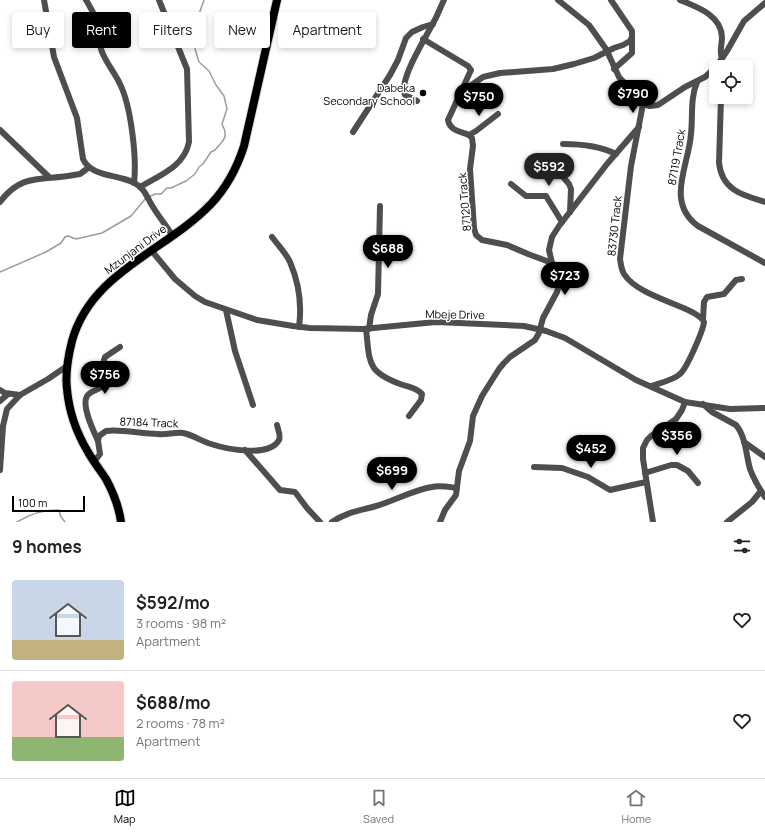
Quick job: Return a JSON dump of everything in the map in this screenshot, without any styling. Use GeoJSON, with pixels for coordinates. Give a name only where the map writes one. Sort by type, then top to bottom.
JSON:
{"type":"FeatureCollection","features":[{"type":"Feature","properties":{"kind":"main road","name":"Mzunjani Drive"},"geometry":{"type":"LineString","coordinates":[[121,522],[115,499],[106,479],[81,439],[71,414],[67,387],[67,366],[74,335],[83,314],[99,292],[116,276],[193,221],[221,193],[235,170],[248,129],[277,0]]}},
{"type":"Feature","properties":{"kind":"street"},"geometry":{"type":"LineString","coordinates":[[44,0],[54,58],[77,118],[83,159],[88,168],[96,172],[123,177],[142,189],[172,235]]}},
{"type":"Feature","properties":{"kind":"street"},"geometry":{"type":"LineString","coordinates":[[86,0],[92,10],[102,36],[101,50],[121,85],[129,111],[135,161],[134,183]]}},
{"type":"Feature","properties":{"kind":"street"},"geometry":{"type":"LineString","coordinates":[[142,189],[176,165],[186,152],[189,142],[187,69],[159,0]]}},
{"type":"Feature","properties":{"kind":"street"},"geometry":{"type":"LineString","coordinates":[[417,101],[405,96],[402,90],[412,62],[423,39],[433,24],[444,0]]}},
{"type":"Feature","properties":{"kind":"street"},"geometry":{"type":"LineString","coordinates":[[558,0],[589,25],[601,41],[619,77],[644,104],[650,106],[658,105],[697,82],[709,73]]}},
{"type":"Feature","properties":{"kind":"street"},"geometry":{"type":"LineString","coordinates":[[611,0],[630,28],[632,37],[632,52],[614,69]]}},
{"type":"Feature","properties":{"kind":"street"},"geometry":{"type":"LineString","coordinates":[[680,0],[702,9],[708,13],[718,25],[721,34],[719,60]]}},
{"type":"Feature","properties":{"kind":"street"},"geometry":{"type":"LineString","coordinates":[[722,60],[744,21],[765,3]]}},
{"type":"Feature","properties":{"kind":"street"},"geometry":{"type":"LineString","coordinates":[[353,132],[390,75],[398,60],[406,38],[412,32],[423,26],[433,24]]}},
{"type":"Feature","properties":{"kind":"street"},"geometry":{"type":"LineString","coordinates":[[456,100],[470,86],[483,77],[500,73],[553,69],[594,58],[628,43],[632,37]]}},
{"type":"Feature","properties":{"kind":"street"},"geometry":{"type":"LineString","coordinates":[[423,39],[470,69],[469,75],[449,116],[448,123],[454,130],[469,135],[498,114]]}},
{"type":"Feature","properties":{"kind":"street","name":"87119 Track"},"geometry":{"type":"LineString","coordinates":[[697,82],[692,99],[689,150],[680,187],[682,202],[688,217],[698,226],[765,263]]}},
{"type":"Feature","properties":{"kind":"street","name":"83730 Track"},"geometry":{"type":"LineString","coordinates":[[644,104],[631,166],[620,259],[621,267],[628,279],[642,289],[690,311],[703,319]]}},
{"type":"Feature","properties":{"kind":"street"},"geometry":{"type":"LineString","coordinates":[[721,104],[719,163],[721,174],[727,184],[735,191],[765,202]]}},
{"type":"Feature","properties":{"kind":"street"},"geometry":{"type":"LineString","coordinates":[[440,522],[445,510],[456,495],[459,471],[470,441],[473,416],[482,396],[499,369],[510,357],[532,343],[538,337],[543,318],[557,292],[560,281],[550,255],[550,243],[552,237],[562,222],[639,127]]}},
{"type":"Feature","properties":{"kind":"street"},"geometry":{"type":"LineString","coordinates":[[0,130],[49,177]]}},
{"type":"Feature","properties":{"kind":"street","name":"87120 Track"},"geometry":{"type":"LineString","coordinates":[[469,135],[472,141],[470,169],[474,228],[476,235],[482,240],[500,242],[521,252],[552,263]]}},
{"type":"Feature","properties":{"kind":"street"},"geometry":{"type":"LineString","coordinates":[[563,144],[596,148],[616,154]]}},
{"type":"Feature","properties":{"kind":"street"},"geometry":{"type":"LineString","coordinates":[[549,160],[570,184],[570,212]]}},
{"type":"Feature","properties":{"kind":"street"},"geometry":{"type":"LineString","coordinates":[[0,202],[9,192],[22,183],[34,179],[80,174],[88,168]]}},
{"type":"Feature","properties":{"kind":"street"},"geometry":{"type":"LineString","coordinates":[[511,184],[526,196],[546,196],[562,222]]}},
{"type":"Feature","properties":{"kind":"street"},"geometry":{"type":"LineString","coordinates":[[380,206],[378,294],[367,329],[369,358],[374,368],[385,378],[419,390],[422,394],[421,400],[409,416]]}},
{"type":"Feature","properties":{"kind":"street"},"geometry":{"type":"LineString","coordinates":[[272,237],[290,262],[295,276],[301,301],[299,327]]}},
{"type":"Feature","properties":{"kind":"street","name":"Mbeje Drive"},"geometry":{"type":"LineString","coordinates":[[151,250],[175,279],[186,289],[205,302],[257,320],[299,327],[367,329],[436,322],[524,326],[540,329],[565,338],[619,370],[685,402],[730,409],[765,408]]}},
{"type":"Feature","properties":{"kind":"street"},"geometry":{"type":"LineString","coordinates":[[651,386],[678,376],[683,371],[704,326],[704,302],[707,297],[723,295],[736,280],[742,279]]}},
{"type":"Feature","properties":{"kind":"street"},"geometry":{"type":"LineString","coordinates":[[226,310],[235,351],[252,405]]}},
{"type":"Feature","properties":{"kind":"street"},"geometry":{"type":"LineString","coordinates":[[94,462],[100,454],[98,441],[89,421],[86,399],[90,394],[103,386],[105,378],[105,357],[120,347]]}},
{"type":"Feature","properties":{"kind":"street"},"geometry":{"type":"LineString","coordinates":[[0,470],[5,414],[10,405],[20,395],[67,366]]}},
{"type":"Feature","properties":{"kind":"street"},"geometry":{"type":"LineString","coordinates":[[0,390],[8,394],[20,395]]}},
{"type":"Feature","properties":{"kind":"street"},"geometry":{"type":"LineString","coordinates":[[0,401],[8,394]]}},
{"type":"Feature","properties":{"kind":"street"},"geometry":{"type":"LineString","coordinates":[[653,522],[645,473],[643,452],[645,444],[651,436],[676,420],[685,402]]}},
{"type":"Feature","properties":{"kind":"street"},"geometry":{"type":"LineString","coordinates":[[703,404],[712,412],[736,425],[741,432],[752,475],[765,498]]}},
{"type":"Feature","properties":{"kind":"street","name":"87184 Track"},"geometry":{"type":"LineString","coordinates":[[98,441],[101,433],[108,430],[164,435],[180,433],[196,437],[214,445],[245,450],[264,450],[277,443],[280,437],[277,425]]}},
{"type":"Feature","properties":{"kind":"street"},"geometry":{"type":"LineString","coordinates":[[744,442],[765,457]]}},
{"type":"Feature","properties":{"kind":"street"},"geometry":{"type":"LineString","coordinates":[[245,450],[278,489],[282,491],[295,492],[320,522]]}},
{"type":"Feature","properties":{"kind":"street"},"geometry":{"type":"LineString","coordinates":[[645,473],[671,465],[677,465],[688,470],[698,484]]}},
{"type":"Feature","properties":{"kind":"street"},"geometry":{"type":"LineString","coordinates":[[534,467],[562,468],[588,477],[610,490],[646,482]]}},
{"type":"Feature","properties":{"kind":"street"},"geometry":{"type":"LineString","coordinates":[[332,522],[353,511],[376,506],[426,488],[441,486],[457,488]]}},
{"type":"Feature","properties":{"kind":"street"},"geometry":{"type":"LineString","coordinates":[[727,522],[748,506],[761,491]]}},
{"type":"Feature","properties":{"kind":"waterway"},"geometry":{"type":"LineString","coordinates":[[149,197],[155,194],[161,194],[167,188],[171,188],[186,181],[195,174],[211,152],[215,150],[225,137],[225,131],[222,124],[227,109],[224,96],[216,85],[209,71],[199,62],[195,49],[194,37],[198,27],[199,14],[204,0]]}},
{"type":"Feature","properties":{"kind":"waterway"},"geometry":{"type":"LineString","coordinates":[[0,272],[46,252],[61,243],[65,237],[68,236],[76,239],[102,233],[131,216],[146,198]]}},
{"type":"Feature","properties":{"kind":"waterway"},"geometry":{"type":"LineString","coordinates":[[17,522],[48,510],[59,510],[61,517],[65,522]]}},
{"type":"Feature","properties":{"kind":"place","name":"Dabeka Secondary School"},"geometry":{"type":"Point","coordinates":[423,93]}}]}
